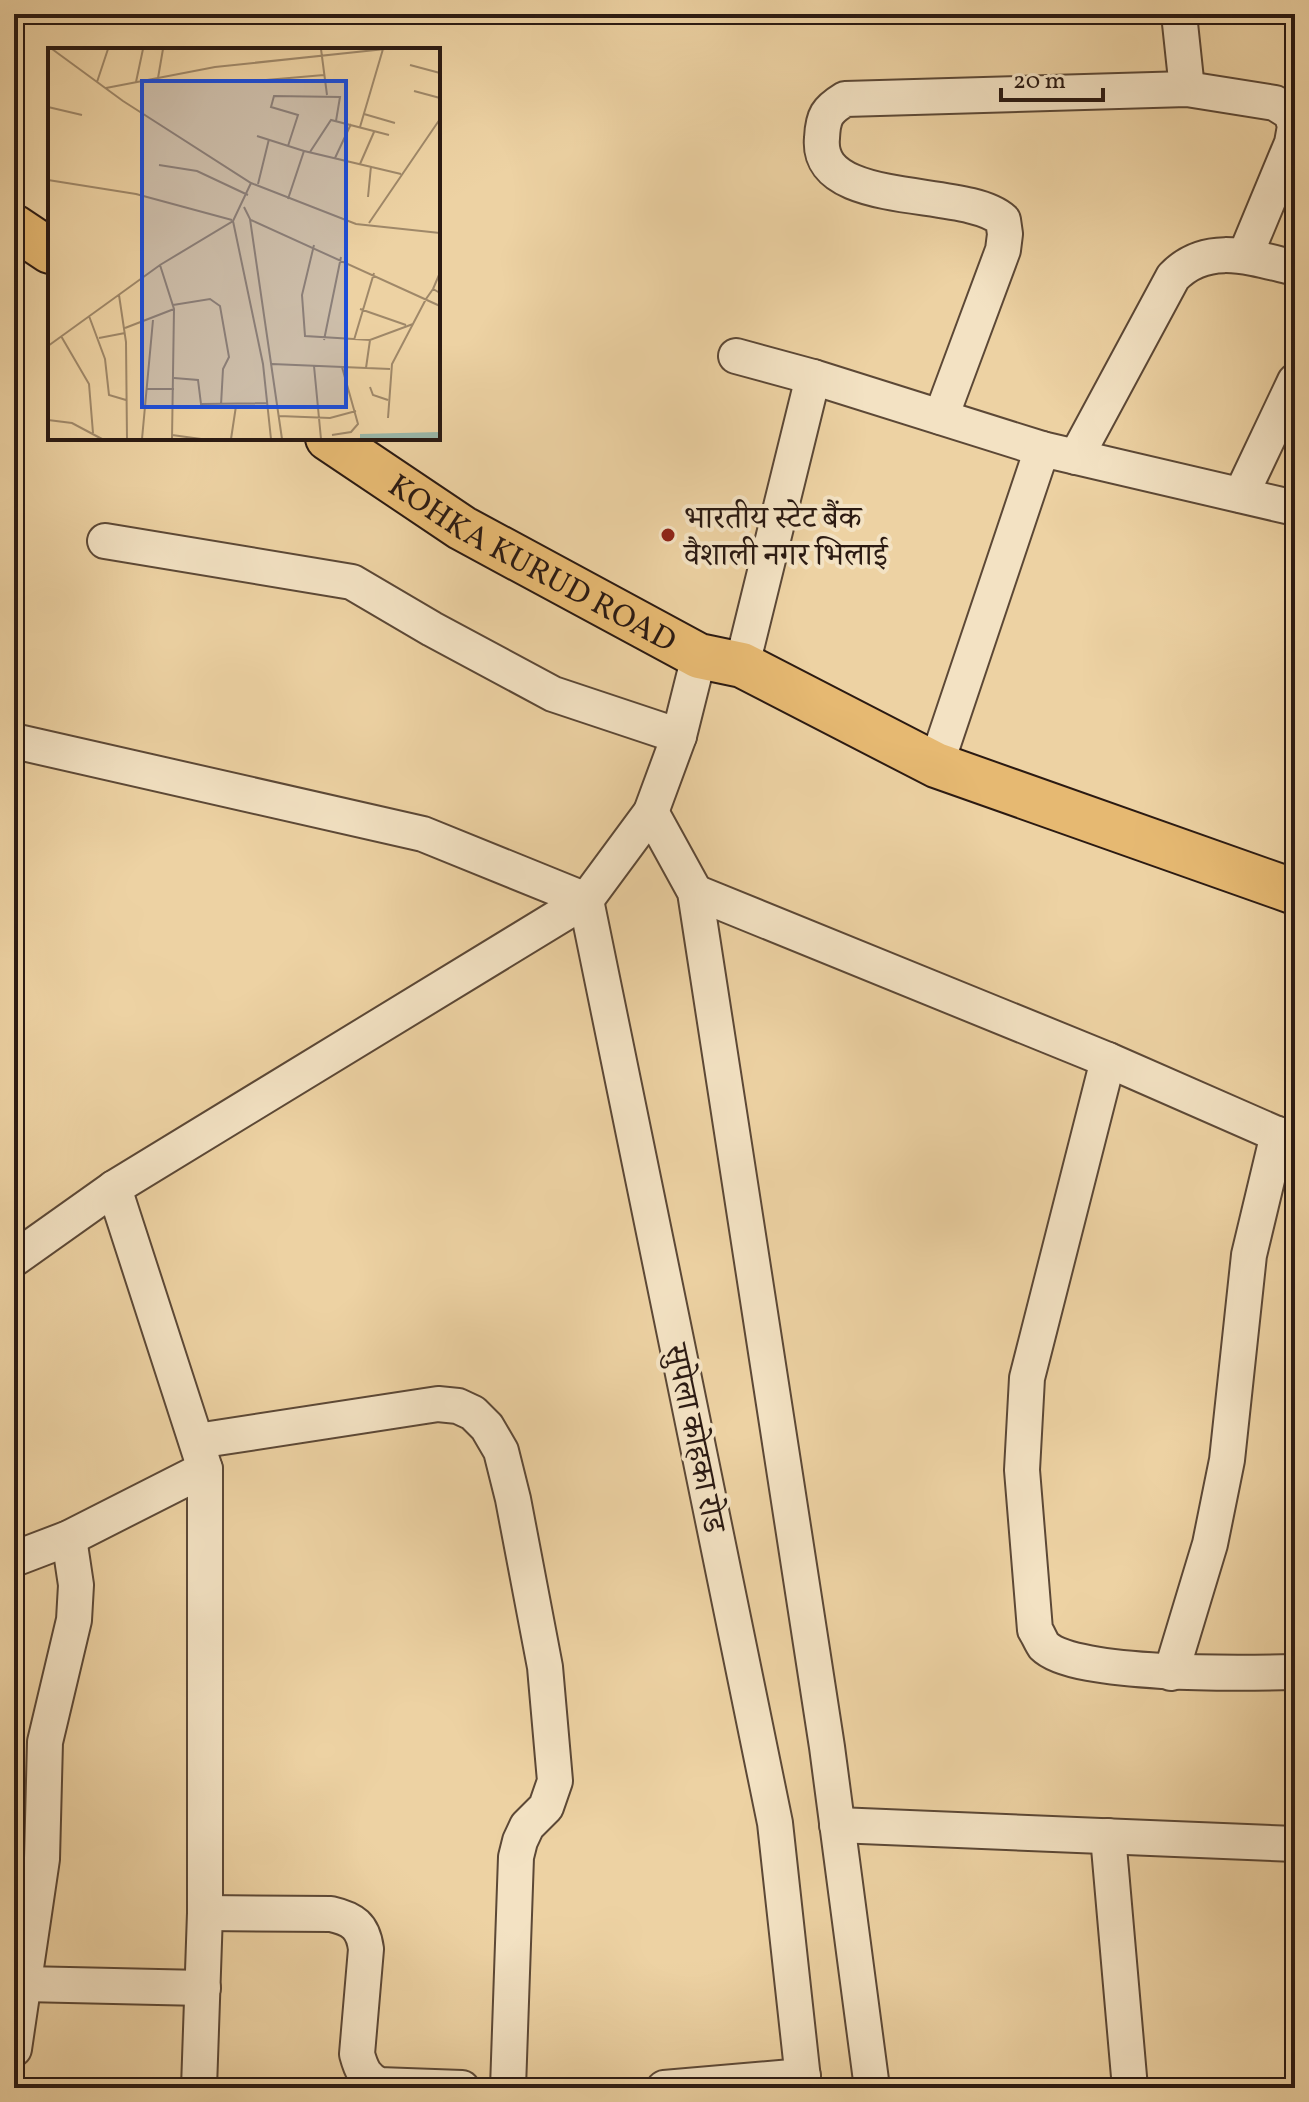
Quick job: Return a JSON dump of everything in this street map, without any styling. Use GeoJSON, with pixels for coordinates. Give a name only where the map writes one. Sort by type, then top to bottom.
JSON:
{"type":"FeatureCollection","features":[{"type":"Feature","properties":{"kind":"main road"},"geometry":{"type":"LineString","coordinates":[[14,227],[48,250]]}},
{"type":"Feature","properties":{"kind":"main road","name":"KOHKA KURUD ROAD"},"geometry":{"type":"LineString","coordinates":[[331,440],[462,528],[699,656],[742,665],[936,765],[1295,892]]}},
{"type":"Feature","properties":{"kind":"street"},"geometry":{"type":"LineString","coordinates":[[1179,14],[1187,89]]}},
{"type":"Feature","properties":{"kind":"street"},"geometry":{"type":"LineString","coordinates":[[941,417],[1003,250],[1003,220],[985,209],[884,191],[843,178],[831,170],[821,146],[822,128],[830,108],[845,99],[1187,89],[1275,103],[1291,113],[1295,126],[1292,143],[1245,256]]}},
{"type":"Feature","properties":{"kind":"street"},"geometry":{"type":"LineString","coordinates":[[1076,457],[1173,277],[1182,267],[1216,254],[1245,256],[1295,268]]}},
{"type":"Feature","properties":{"kind":"street"},"geometry":{"type":"LineString","coordinates":[[736,356],[1042,449],[1295,508]]}},
{"type":"Feature","properties":{"kind":"street"},"geometry":{"type":"LineString","coordinates":[[742,665],[813,377]]}},
{"type":"Feature","properties":{"kind":"street"},"geometry":{"type":"LineString","coordinates":[[1241,495],[1295,381]]}},
{"type":"Feature","properties":{"kind":"street"},"geometry":{"type":"LineString","coordinates":[[936,765],[1042,449]]}},
{"type":"Feature","properties":{"kind":"street"},"geometry":{"type":"LineString","coordinates":[[105,541],[352,582],[553,694],[679,736]]}},
{"type":"Feature","properties":{"kind":"street"},"geometry":{"type":"LineString","coordinates":[[14,1259],[114,1188],[586,900],[651,812],[679,736],[699,656]]}},
{"type":"Feature","properties":{"kind":"street"},"geometry":{"type":"LineString","coordinates":[[14,741],[423,834],[586,900]]}},
{"type":"Feature","properties":{"kind":"street"},"geometry":{"type":"LineString","coordinates":[[651,812],[695,892],[827,1747],[872,2088]]}},
{"type":"Feature","properties":{"kind":"street"},"geometry":{"type":"LineString","coordinates":[[695,892],[1108,1060],[1286,1138],[1249,1255],[1227,1460],[1210,1544],[1171,1673]]}},
{"type":"Feature","properties":{"kind":"street","name":"सुपेला कोहका रोड"},"geometry":{"type":"LineString","coordinates":[[586,900],[775,1823],[804,2082]]}},
{"type":"Feature","properties":{"kind":"street"},"geometry":{"type":"LineString","coordinates":[[1108,1060],[1027,1378],[1022,1470],[1035,1630],[1045,1646],[1081,1660],[1171,1673],[1295,1672]]}},
{"type":"Feature","properties":{"kind":"street"},"geometry":{"type":"LineString","coordinates":[[114,1188],[201,1455],[205,1913],[199,2088]]}},
{"type":"Feature","properties":{"kind":"street"},"geometry":{"type":"LineString","coordinates":[[14,1559],[69,1538],[201,1455],[438,1404],[458,1406],[473,1413],[487,1427],[501,1451],[513,1499],[545,1667],[555,1781],[546,1807],[527,1826],[516,1857],[508,2088]]}},
{"type":"Feature","properties":{"kind":"street"},"geometry":{"type":"LineString","coordinates":[[14,2049],[42,1859],[45,1742],[74,1620],[76,1585],[69,1538]]}},
{"type":"Feature","properties":{"kind":"street"},"geometry":{"type":"LineString","coordinates":[[837,1825],[1108,1836],[1292,1853]]}},
{"type":"Feature","properties":{"kind":"street"},"geometry":{"type":"LineString","coordinates":[[1108,1836],[1130,2088]]}},
{"type":"Feature","properties":{"kind":"street"},"geometry":{"type":"LineString","coordinates":[[205,1913],[331,1914],[358,1925],[364,1934],[366,1949],[357,2054],[362,2070],[379,2085],[462,2088]]}},
{"type":"Feature","properties":{"kind":"street"},"geometry":{"type":"LineString","coordinates":[[24,1984],[203,1988]]}},
{"type":"Feature","properties":{"kind":"street"},"geometry":{"type":"LineString","coordinates":[[664,2088],[804,2082]]}},
{"type":"Feature","properties":{"kind":"place","name":"भारतीय स्टेट बैंक वैशाली नगर भिलाई"},"geometry":{"type":"Point","coordinates":[668,535]}}]}
